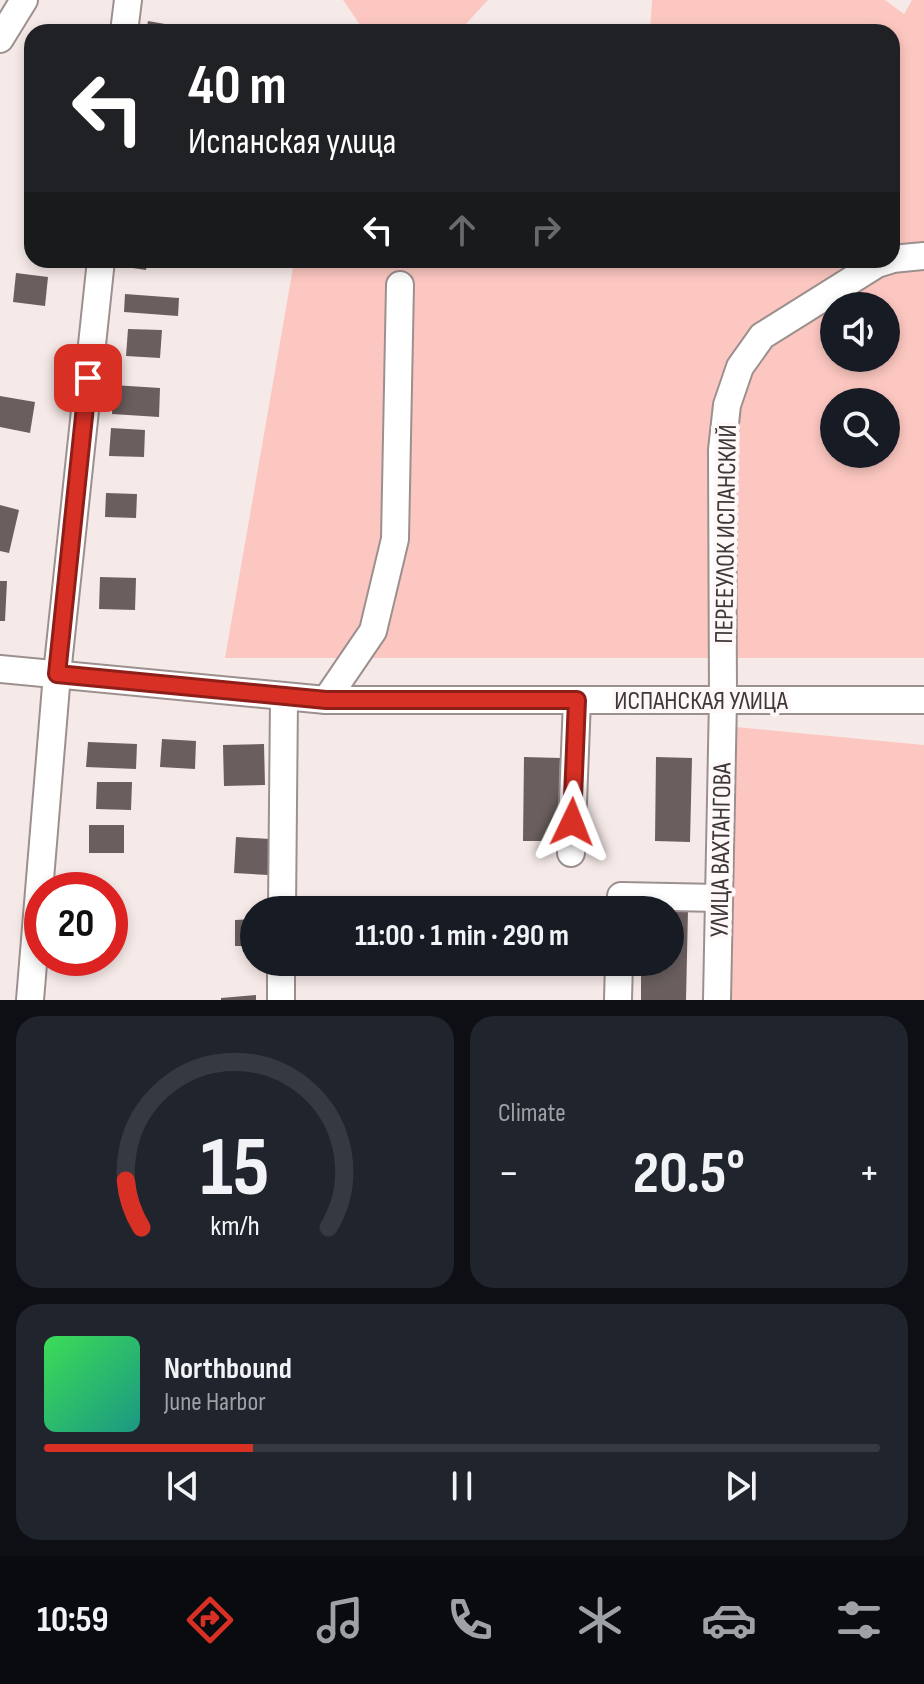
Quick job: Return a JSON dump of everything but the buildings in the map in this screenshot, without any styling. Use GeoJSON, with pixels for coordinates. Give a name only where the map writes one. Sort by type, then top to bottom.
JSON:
{"type":"FeatureCollection","features":[{"type":"Feature","properties":{"kind":"street"},"geometry":{"type":"LineString","coordinates":[[0,39],[24,0]]}},
{"type":"Feature","properties":{"kind":"street"},"geometry":{"type":"LineString","coordinates":[[125,24],[128,0]]}},
{"type":"Feature","properties":{"kind":"street","name":"ПЕРЕЕУЛОК ИСПАНСКИЙ"},"geometry":{"type":"LineString","coordinates":[[900,259],[924,256]]}},
{"type":"Feature","properties":{"kind":"street"},"geometry":{"type":"LineString","coordinates":[[30,1000],[57,674],[100,268]]}},
{"type":"Feature","properties":{"kind":"street","name":"ПЕРЕЕУЛОК ИСПАНСКИЙ"},"geometry":{"type":"LineString","coordinates":[[723,699],[722,450],[727,405],[740,367],[762,336],[871,268]]}},
{"type":"Feature","properties":{"kind":"street"},"geometry":{"type":"LineString","coordinates":[[326,700],[373,631],[395,539],[400,285]]}},
{"type":"Feature","properties":{"kind":"street","name":"ИСПАНСКАЯ УЛИЦА"},"geometry":{"type":"LineString","coordinates":[[0,669],[326,700],[924,700]]}},
{"type":"Feature","properties":{"kind":"street"},"geometry":{"type":"LineString","coordinates":[[282,896],[284,698]]}},
{"type":"Feature","properties":{"kind":"street","name":"УЛИЦА ВАХТАНГОВА"},"geometry":{"type":"LineString","coordinates":[[717,1000],[723,699]]}},
{"type":"Feature","properties":{"kind":"street"},"geometry":{"type":"LineString","coordinates":[[571,853],[577,700]]}},
{"type":"Feature","properties":{"kind":"street"},"geometry":{"type":"LineString","coordinates":[[684,897],[719,898]]}},
{"type":"Feature","properties":{"kind":"street"},"geometry":{"type":"LineString","coordinates":[[281,976],[281,1000]]}},
{"type":"Feature","properties":{"kind":"street"},"geometry":{"type":"LineString","coordinates":[[618,1000],[619,976]]}},
{"type":"Feature","properties":{"kind":"shaded area"},"geometry":{"type":"Polygon","coordinates":[[[343,0],[488,0],[466,24],[360,24],[343,0]]]}},
{"type":"Feature","properties":{"kind":"shaded area"},"geometry":{"type":"Polygon","coordinates":[[[652,0],[885,0],[904,14],[912,0],[924,0],[924,658],[225,658],[293,268],[900,268],[900,24],[650,24],[652,0]]]}},
{"type":"Feature","properties":{"kind":"shaded area"},"geometry":{"type":"Polygon","coordinates":[[[736,727],[924,745],[924,1000],[727,1000],[736,727]]]}},
{"type":"Feature","properties":{"kind":"route"},"geometry":{"type":"LineString","coordinates":[[88,378],[57,674],[284,698],[577,700],[572,822]]}}]}
